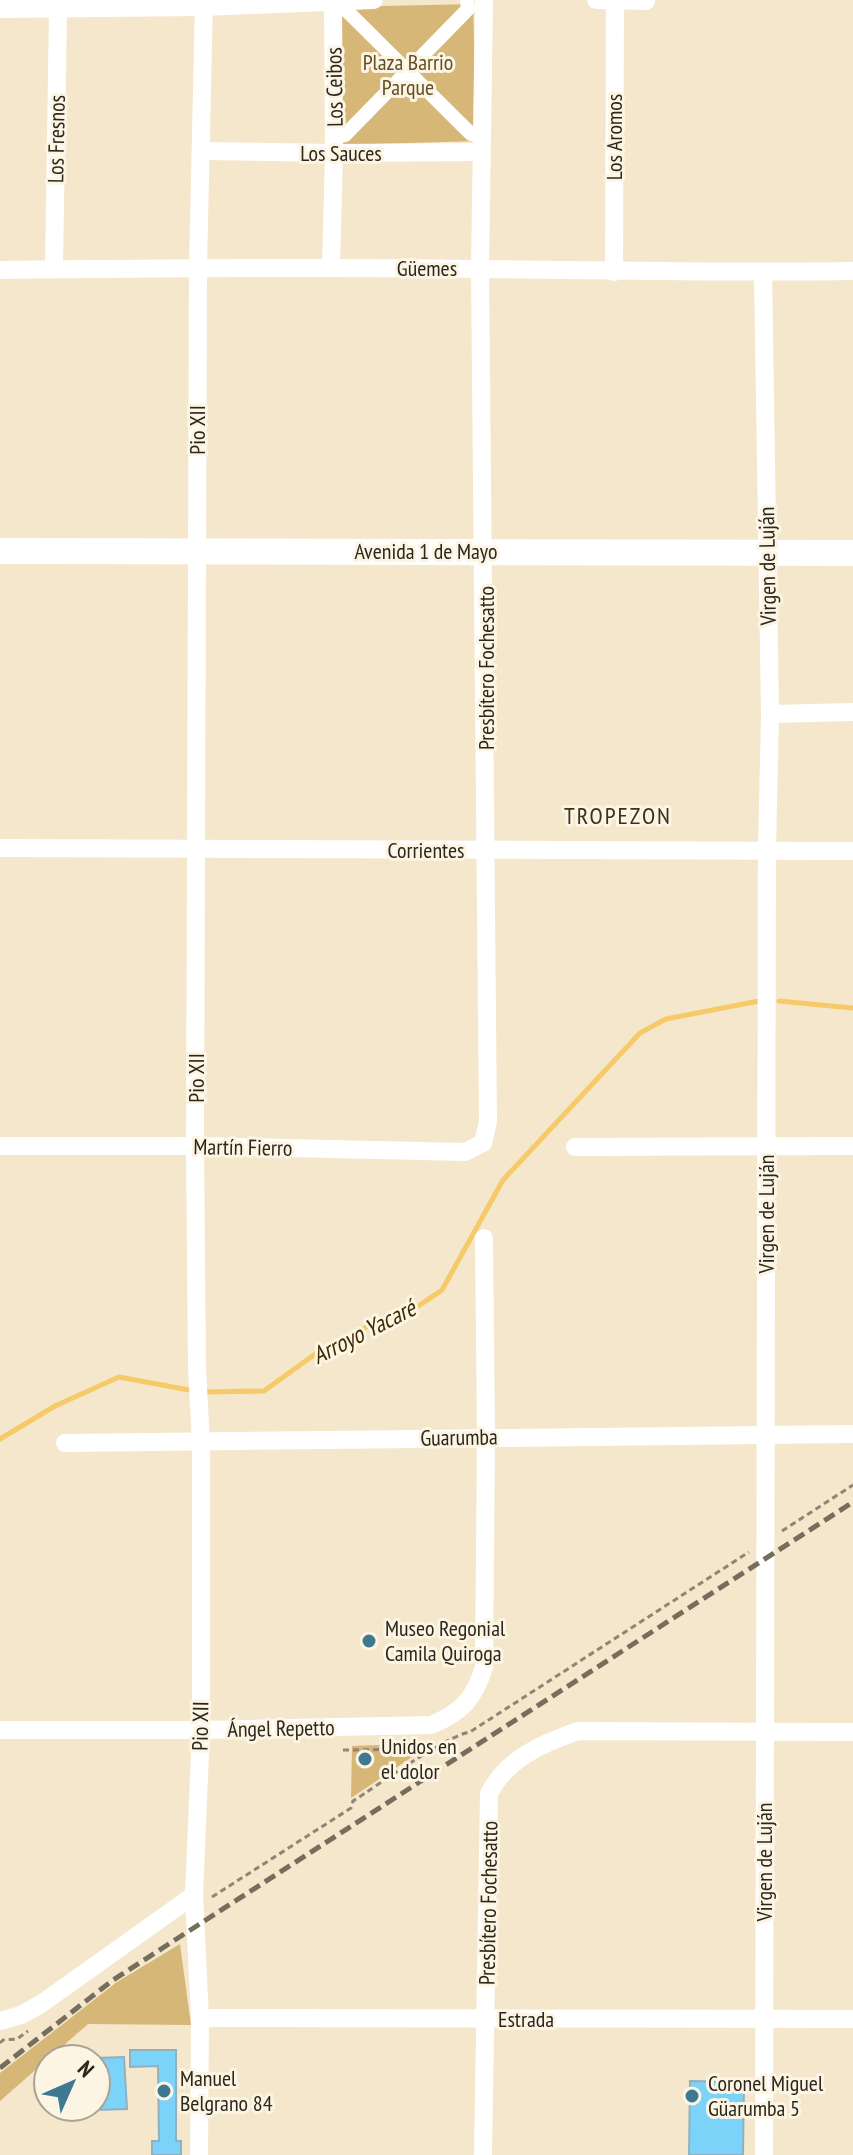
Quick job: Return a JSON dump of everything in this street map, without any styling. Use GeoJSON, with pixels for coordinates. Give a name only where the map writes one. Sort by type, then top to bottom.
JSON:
{"type":"FeatureCollection","features":[{"type":"Feature","properties":{"kind":"main road","name":"Avenida 1 de Mayo"},"geometry":{"type":"LineString","coordinates":[[0,551],[197,549],[853,553]]}},
{"type":"Feature","properties":{"kind":"street"},"geometry":{"type":"LineString","coordinates":[[0,9],[374,0]]}},
{"type":"Feature","properties":{"kind":"street"},"geometry":{"type":"LineString","coordinates":[[334,145],[468,9],[467,0]]}},
{"type":"Feature","properties":{"kind":"street","name":"Presbítero Fochesatto"},"geometry":{"type":"LineString","coordinates":[[483,1143],[488,1122],[480,269],[484,0]]}},
{"type":"Feature","properties":{"kind":"street"},"geometry":{"type":"LineString","coordinates":[[596,0],[646,1]]}},
{"type":"Feature","properties":{"kind":"street"},"geometry":{"type":"LineString","coordinates":[[339,1],[481,143]]}},
{"type":"Feature","properties":{"kind":"street","name":"Los Ceibos"},"geometry":{"type":"LineString","coordinates":[[331,268],[339,1]]}},
{"type":"Feature","properties":{"kind":"street","name":"Los Aromos"},"geometry":{"type":"LineString","coordinates":[[614,272],[615,1]]}},
{"type":"Feature","properties":{"kind":"street","name":"Pio XII"},"geometry":{"type":"LineString","coordinates":[[199,2155],[200,2018],[194,1902],[201,1730],[201,1441],[197,1369],[195,1146],[198,267],[204,3]]}},
{"type":"Feature","properties":{"kind":"street","name":"Los Fresnos"},"geometry":{"type":"LineString","coordinates":[[54,269],[58,9]]}},
{"type":"Feature","properties":{"kind":"street","name":"Los Sauces"},"geometry":{"type":"LineString","coordinates":[[202,151],[481,143]]}},
{"type":"Feature","properties":{"kind":"street","name":"Güemes"},"geometry":{"type":"LineString","coordinates":[[0,270],[198,267],[763,273],[853,271]]}},
{"type":"Feature","properties":{"kind":"street","name":"Virgen de Luján"},"geometry":{"type":"LineString","coordinates":[[763,273],[770,714],[767,850],[764,2155]]}},
{"type":"Feature","properties":{"kind":"street"},"geometry":{"type":"LineString","coordinates":[[770,714],[853,712]]}},
{"type":"Feature","properties":{"kind":"street","name":"Corrientes"},"geometry":{"type":"LineString","coordinates":[[0,848],[853,851]]}},
{"type":"Feature","properties":{"kind":"street","name":"Martín Fierro"},"geometry":{"type":"LineString","coordinates":[[0,1146],[195,1146],[465,1152],[483,1143]]}},
{"type":"Feature","properties":{"kind":"street"},"geometry":{"type":"LineString","coordinates":[[575,1147],[853,1146]]}},
{"type":"Feature","properties":{"kind":"street"},"geometry":{"type":"LineString","coordinates":[[484,1238],[486,1436]]}},
{"type":"Feature","properties":{"kind":"street","name":"Guarumba"},"geometry":{"type":"LineString","coordinates":[[65,1443],[853,1434]]}},
{"type":"Feature","properties":{"kind":"street","name":"Ángel Repetto"},"geometry":{"type":"LineString","coordinates":[[0,1730],[431,1725],[449,1718],[478,1688],[484,1667],[486,1436]]}},
{"type":"Feature","properties":{"kind":"street","name":"Presbítero Fochesatto"},"geometry":{"type":"LineString","coordinates":[[483,2155],[489,1794],[497,1778],[515,1761],[551,1740],[578,1731],[764,1732]]}},
{"type":"Feature","properties":{"kind":"street"},"geometry":{"type":"LineString","coordinates":[[764,1732],[853,1732]]}},
{"type":"Feature","properties":{"kind":"street"},"geometry":{"type":"LineString","coordinates":[[1,2036],[21,2015],[194,1902]]}},
{"type":"Feature","properties":{"kind":"street","name":"Estrada"},"geometry":{"type":"LineString","coordinates":[[200,2018],[853,2019]]}},
{"type":"Feature","properties":{"kind":"path"},"geometry":{"type":"LineString","coordinates":[[194,1902],[351,1808],[353,1801],[436,1749],[470,1732],[853,1485]]}},
{"type":"Feature","properties":{"kind":"path"},"geometry":{"type":"LineString","coordinates":[[343,1750],[436,1749]]}},
{"type":"Feature","properties":{"kind":"path"},"geometry":{"type":"LineString","coordinates":[[1,2036],[17,2039],[29,2030]]}},
{"type":"Feature","properties":{"kind":"green space","name":"Plaza Barrio Parque"},"geometry":{"type":"Polygon","coordinates":[[[473,4],[477,141],[342,145],[338,7],[473,4]]]}},
{"type":"Feature","properties":{"kind":"green space"},"geometry":{"type":"Polygon","coordinates":[[[433,1743],[351,1798],[352,1746],[433,1743]]]}},
{"type":"Feature","properties":{"kind":"green space"},"geometry":{"type":"Polygon","coordinates":[[[180,1944],[191,2025],[88,2024],[66,2043],[39,2043],[117,1982],[180,1944]]]}},
{"type":"Feature","properties":{"kind":"green space"},"geometry":{"type":"Polygon","coordinates":[[[32,2048],[32,2073],[0,2101],[0,2073],[32,2048]]]}},
{"type":"Feature","properties":{"kind":"building"},"geometry":{"type":"Polygon","coordinates":[[[130,2050],[176,2050],[176,2141],[181,2141],[181,2155],[152,2155],[152,2141],[159,2141],[158,2066],[130,2067],[130,2050]]]}},
{"type":"Feature","properties":{"kind":"building"},"geometry":{"type":"Polygon","coordinates":[[[112,2057],[124,2057],[127,2109],[112,2109],[112,2057]]]}},
{"type":"Feature","properties":{"kind":"building"},"geometry":{"type":"Polygon","coordinates":[[[690,2081],[744,2082],[743,2155],[689,2155],[690,2081]]]}},
{"type":"Feature","properties":{"kind":"waterway","name":"Arroyo Yacaré"},"geometry":{"type":"LineString","coordinates":[[0,1439],[55,1406],[119,1377],[200,1392],[264,1391],[318,1352],[384,1318],[408,1313],[442,1290],[503,1180],[640,1033],[666,1019],[759,1001]]}},
{"type":"Feature","properties":{"kind":"waterway","name":"Arroyo Yacaré"},"geometry":{"type":"LineString","coordinates":[[779,1001],[853,1008]]}},
{"type":"Feature","properties":{"kind":"railway"},"geometry":{"type":"LineString","coordinates":[[0,2068],[113,1980],[853,1502]]}},
{"type":"Feature","properties":{"kind":"place","name":"Museo Regonial Camila Quiroga"},"geometry":{"type":"Point","coordinates":[369,1641]}},
{"type":"Feature","properties":{"kind":"place","name":"Unidos en el dolor"},"geometry":{"type":"Point","coordinates":[365,1759]}},
{"type":"Feature","properties":{"kind":"place","name":"Manuel Belgrano 84"},"geometry":{"type":"Point","coordinates":[164,2091]}},
{"type":"Feature","properties":{"kind":"place","name":"Coronel Miguel Güarumba 5"},"geometry":{"type":"Point","coordinates":[692,2096]}},
{"type":"Feature","properties":{"kind":"district","name":"TROPEZON"},"geometry":{"type":"Point","coordinates":[618,816]}}]}
